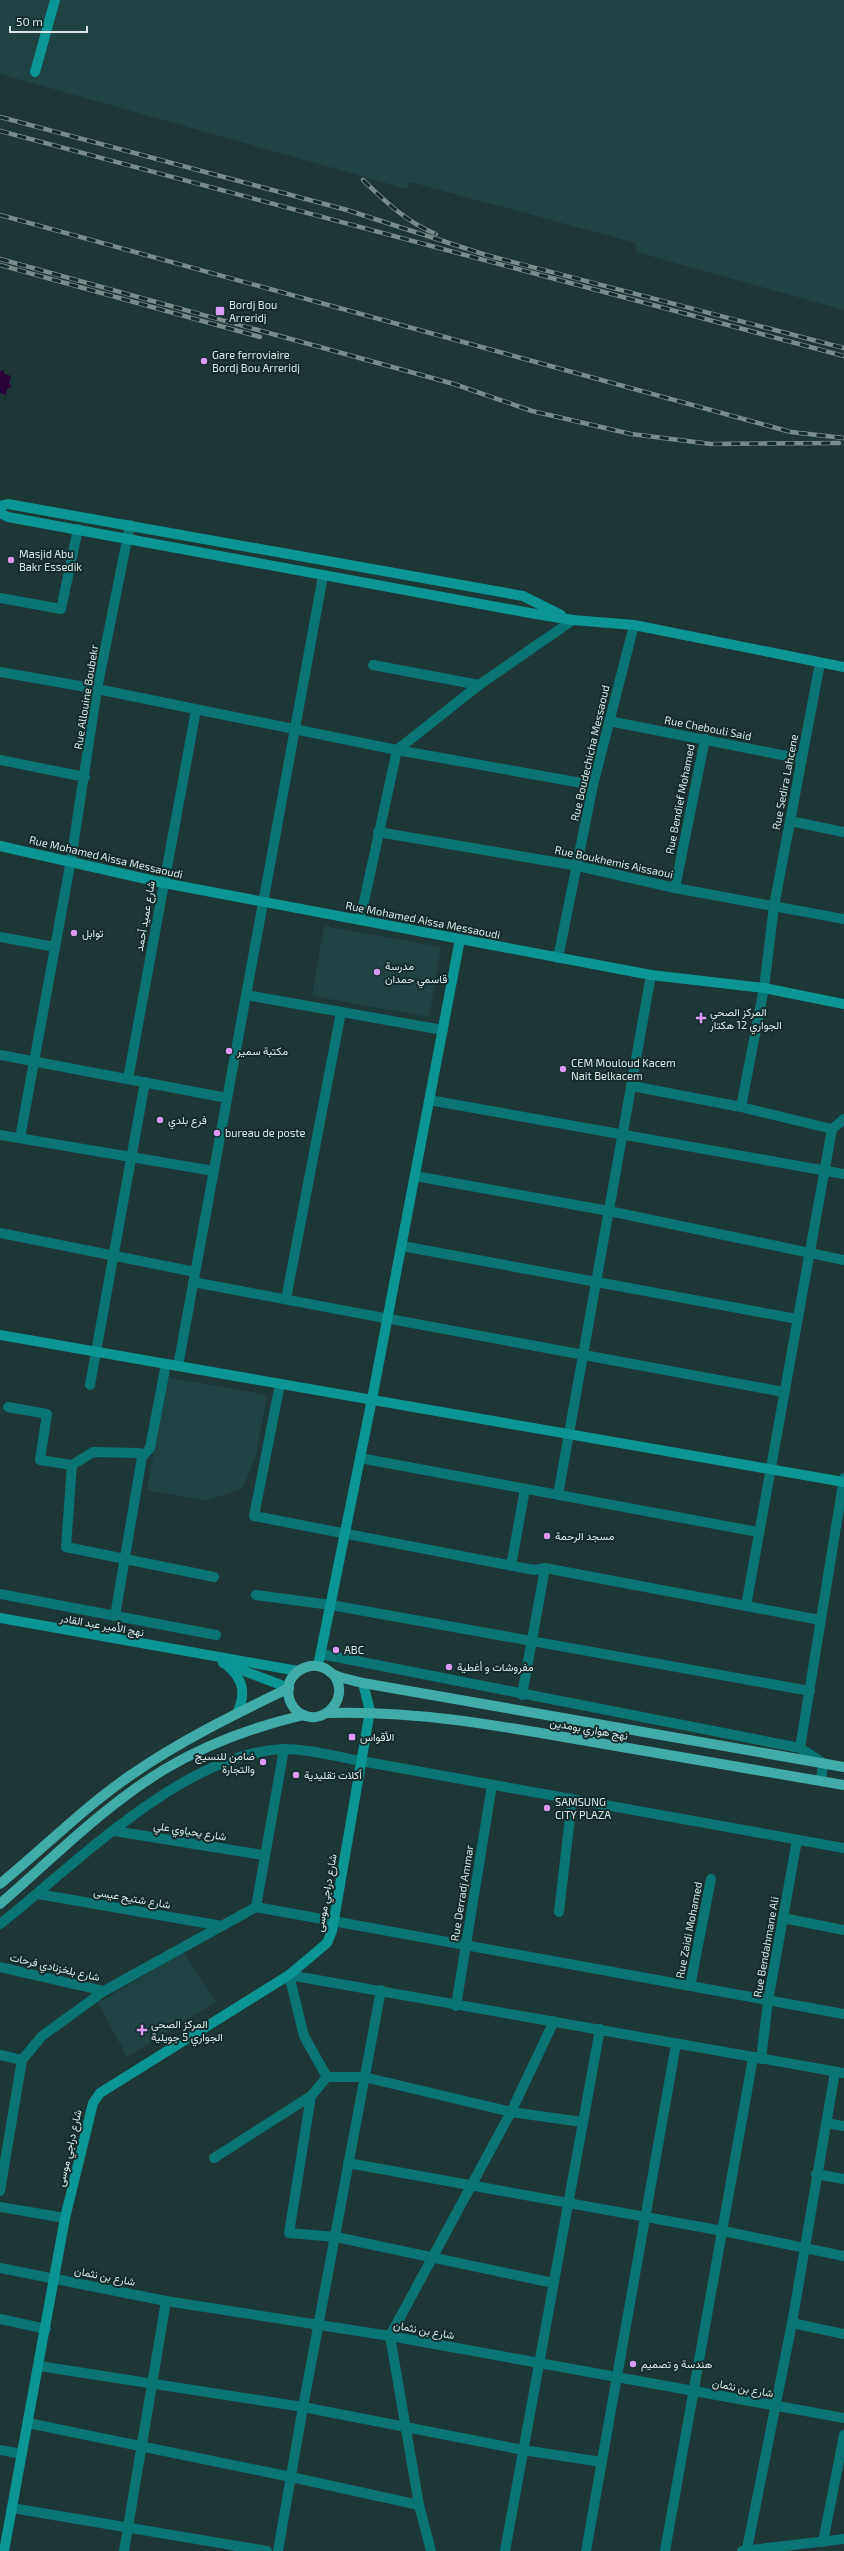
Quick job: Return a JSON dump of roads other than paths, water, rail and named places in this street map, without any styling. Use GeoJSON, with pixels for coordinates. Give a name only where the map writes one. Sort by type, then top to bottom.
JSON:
{"type":"FeatureCollection","features":[{"type":"Feature","properties":{"kind":"main road"},"geometry":{"type":"LineString","coordinates":[[0,1884],[76,1818],[131,1775],[236,1713],[288,1688],[298,1672],[308,1666],[318,1666],[334,1675],[339,1684],[340,1696],[336,1705],[328,1713],[315,1717],[304,1715],[225,1740],[165,1769],[118,1803],[0,1904]]}},
{"type":"Feature","properties":{"kind":"main road","name":"نهج هواري بومدين"},"geometry":{"type":"LineString","coordinates":[[334,1675],[364,1683],[844,1767]]}},
{"type":"Feature","properties":{"kind":"main road"},"geometry":{"type":"LineString","coordinates":[[288,1688],[292,1704],[304,1715]]}},
{"type":"Feature","properties":{"kind":"main road","name":"نهج هواري بومدين"},"geometry":{"type":"LineString","coordinates":[[328,1713],[370,1711],[434,1717],[512,1728],[844,1785]]}},
{"type":"Feature","properties":{"kind":"street"},"geometry":{"type":"LineString","coordinates":[[35,72],[55,0]]}},
{"type":"Feature","properties":{"kind":"street"},"geometry":{"type":"LineString","coordinates":[[0,506],[8,504],[523,596],[572,620]]}},
{"type":"Feature","properties":{"kind":"street"},"geometry":{"type":"LineString","coordinates":[[0,513],[8,517],[323,576],[572,620],[634,625],[844,667]]}},
{"type":"Feature","properties":{"kind":"street","name":"Rue Allouine Boubekr"},"geometry":{"type":"LineString","coordinates":[[20,1138],[36,1062],[71,860],[85,778],[97,689],[130,525]]}},
{"type":"Feature","properties":{"kind":"street"},"geometry":{"type":"LineString","coordinates":[[0,598],[62,608],[78,529]]}},
{"type":"Feature","properties":{"kind":"street"},"geometry":{"type":"LineString","coordinates":[[178,1366],[323,576]]}},
{"type":"Feature","properties":{"kind":"street"},"geometry":{"type":"LineString","coordinates":[[360,920],[397,750],[479,685],[572,620]]}},
{"type":"Feature","properties":{"kind":"street","name":"Rue Boudechicha Messaoud"},"geometry":{"type":"LineString","coordinates":[[558,958],[578,866],[592,785],[634,625]]}},
{"type":"Feature","properties":{"kind":"street","name":"Rue Sedira Lahcene"},"geometry":{"type":"LineString","coordinates":[[741,1107],[764,988],[774,906],[820,663]]}},
{"type":"Feature","properties":{"kind":"street"},"geometry":{"type":"LineString","coordinates":[[373,665],[479,685]]}},
{"type":"Feature","properties":{"kind":"street"},"geometry":{"type":"LineString","coordinates":[[0,672],[97,689],[397,750],[592,785]]}},
{"type":"Feature","properties":{"kind":"street","name":"شارع عميد أحمد"},"geometry":{"type":"LineString","coordinates":[[128,1079],[196,710]]}},
{"type":"Feature","properties":{"kind":"street","name":"Rue Chebouli Said"},"geometry":{"type":"LineString","coordinates":[[609,720],[802,759]]}},
{"type":"Feature","properties":{"kind":"street","name":"Rue Bendief Mohamed"},"geometry":{"type":"LineString","coordinates":[[675,888],[705,739]]}},
{"type":"Feature","properties":{"kind":"street"},"geometry":{"type":"LineString","coordinates":[[0,760],[85,778]]}},
{"type":"Feature","properties":{"kind":"street"},"geometry":{"type":"LineString","coordinates":[[790,821],[844,832]]}},
{"type":"Feature","properties":{"kind":"street","name":"Rue Boukhemis Aissaoui"},"geometry":{"type":"LineString","coordinates":[[378,832],[578,866],[675,888],[844,920]]}},
{"type":"Feature","properties":{"kind":"street","name":"Rue Mohamed Aissa Messaoudi"},"geometry":{"type":"LineString","coordinates":[[0,846],[71,860],[164,883],[558,958],[651,975],[764,988],[844,1004]]}},
{"type":"Feature","properties":{"kind":"street"},"geometry":{"type":"LineString","coordinates":[[0,937],[55,947]]}},
{"type":"Feature","properties":{"kind":"street"},"geometry":{"type":"LineString","coordinates":[[318,1666],[402,1246],[460,939]]}},
{"type":"Feature","properties":{"kind":"street"},"geometry":{"type":"LineString","coordinates":[[558,1495],[584,1357],[651,975]]}},
{"type":"Feature","properties":{"kind":"street"},"geometry":{"type":"LineString","coordinates":[[246,995],[442,1030]]}},
{"type":"Feature","properties":{"kind":"street"},"geometry":{"type":"LineString","coordinates":[[286,1299],[341,1012]]}},
{"type":"Feature","properties":{"kind":"street"},"geometry":{"type":"LineString","coordinates":[[0,1056],[227,1098]]}},
{"type":"Feature","properties":{"kind":"street"},"geometry":{"type":"LineString","coordinates":[[90,1385],[145,1082]]}},
{"type":"Feature","properties":{"kind":"street"},"geometry":{"type":"LineString","coordinates":[[632,1086],[741,1107],[832,1128]]}},
{"type":"Feature","properties":{"kind":"street"},"geometry":{"type":"LineString","coordinates":[[429,1100],[844,1174]]}},
{"type":"Feature","properties":{"kind":"street"},"geometry":{"type":"LineString","coordinates":[[746,1606],[769,1469],[832,1128],[844,1119]]}},
{"type":"Feature","properties":{"kind":"street"},"geometry":{"type":"LineString","coordinates":[[0,1134],[214,1171]]}},
{"type":"Feature","properties":{"kind":"street"},"geometry":{"type":"LineString","coordinates":[[415,1176],[609,1212],[844,1260]]}},
{"type":"Feature","properties":{"kind":"street"},"geometry":{"type":"LineString","coordinates":[[0,1233],[113,1256],[286,1299],[388,1317],[584,1357],[784,1392]]}},
{"type":"Feature","properties":{"kind":"street"},"geometry":{"type":"LineString","coordinates":[[402,1246],[797,1319]]}},
{"type":"Feature","properties":{"kind":"street"},"geometry":{"type":"LineString","coordinates":[[0,1335],[844,1481],[800,1748]]}},
{"type":"Feature","properties":{"kind":"street"},"geometry":{"type":"LineString","coordinates":[[115,1616],[142,1457],[150,1448],[166,1364]]}},
{"type":"Feature","properties":{"kind":"street"},"geometry":{"type":"LineString","coordinates":[[280,1384],[254,1516],[511,1566],[534,1570],[545,1568],[820,1620]]}},
{"type":"Feature","properties":{"kind":"street"},"geometry":{"type":"LineString","coordinates":[[8,1407],[47,1414],[40,1460],[72,1465],[93,1452],[139,1453],[142,1457]]}},
{"type":"Feature","properties":{"kind":"street"},"geometry":{"type":"LineString","coordinates":[[360,1458],[758,1532]]}},
{"type":"Feature","properties":{"kind":"street"},"geometry":{"type":"LineString","coordinates":[[72,1465],[66,1547],[214,1577]]}},
{"type":"Feature","properties":{"kind":"street"},"geometry":{"type":"LineString","coordinates":[[511,1566],[525,1489]]}},
{"type":"Feature","properties":{"kind":"street"},"geometry":{"type":"LineString","coordinates":[[522,1695],[545,1568]]}},
{"type":"Feature","properties":{"kind":"street"},"geometry":{"type":"LineString","coordinates":[[0,1594],[216,1635]]}},
{"type":"Feature","properties":{"kind":"street"},"geometry":{"type":"LineString","coordinates":[[256,1595],[331,1605],[810,1691]]}},
{"type":"Feature","properties":{"kind":"street","name":"نهج الأمير عبد القادر"},"geometry":{"type":"LineString","coordinates":[[0,1618],[298,1672]]}},
{"type":"Feature","properties":{"kind":"street"},"geometry":{"type":"LineString","coordinates":[[321,1654],[522,1695],[800,1748],[823,1763],[822,1781]]}},
{"type":"Feature","properties":{"kind":"street","name":"نهج الأمير عبد القادر"},"geometry":{"type":"LineString","coordinates":[[200,1655],[288,1688]]}},
{"type":"Feature","properties":{"kind":"street"},"geometry":{"type":"LineString","coordinates":[[224,1664],[235,1674],[242,1685],[243,1696],[236,1713]]}},
{"type":"Feature","properties":{"kind":"street","name":"شارع دراجي موسى"},"geometry":{"type":"LineString","coordinates":[[4,2551],[46,2329],[65,2218],[90,2112],[96,2097],[289,1975],[327,1943],[334,1921],[370,1711],[364,1683]]}},
{"type":"Feature","properties":{"kind":"street"},"geometry":{"type":"LineString","coordinates":[[256,1907],[263,1855],[284,1749]]}},
{"type":"Feature","properties":{"kind":"street"},"geometry":{"type":"LineString","coordinates":[[0,1924],[148,1804],[206,1770],[252,1753],[284,1749],[361,1760],[572,1800],[844,1848]]}},
{"type":"Feature","properties":{"kind":"street","name":"Rue Derradj Ammar"},"geometry":{"type":"LineString","coordinates":[[456,2006],[492,1785]]}},
{"type":"Feature","properties":{"kind":"street"},"geometry":{"type":"LineString","coordinates":[[559,1912],[572,1800]]}},
{"type":"Feature","properties":{"kind":"street","name":"شارع يحياوي علي"},"geometry":{"type":"LineString","coordinates":[[114,1831],[263,1855]]}},
{"type":"Feature","properties":{"kind":"street","name":"Rue Bendahmane Ali"},"geometry":{"type":"LineString","coordinates":[[665,2551],[723,2231],[768,2001],[797,1840]]}},
{"type":"Feature","properties":{"kind":"street","name":"Rue Zaidi Mohamed"},"geometry":{"type":"LineString","coordinates":[[690,1986],[711,1879]]}},
{"type":"Feature","properties":{"kind":"street","name":"شارع شتيح عيسى"},"geometry":{"type":"LineString","coordinates":[[38,1894],[222,1926]]}},
{"type":"Feature","properties":{"kind":"street"},"geometry":{"type":"LineString","coordinates":[[0,2191],[22,2060],[42,2036],[104,1991],[256,1907],[844,2014]]}},
{"type":"Feature","properties":{"kind":"street"},"geometry":{"type":"LineString","coordinates":[[783,1918],[844,1930]]}},
{"type":"Feature","properties":{"kind":"street","name":"شارع بلخزنادي فرحات"},"geometry":{"type":"LineString","coordinates":[[0,1967],[104,1991]]}},
{"type":"Feature","properties":{"kind":"street"},"geometry":{"type":"LineString","coordinates":[[327,2078],[304,2036],[289,1975],[381,1990],[456,2006],[554,2021],[676,2044],[840,2072],[826,2123],[816,2174],[792,2323],[745,2550],[811,2548],[823,2542],[844,2539]]}},
{"type":"Feature","properties":{"kind":"street"},"geometry":{"type":"LineString","coordinates":[[278,2551],[303,2407],[381,1990]]}},
{"type":"Feature","properties":{"kind":"street"},"geometry":{"type":"LineString","coordinates":[[431,2551],[419,2505],[390,2336],[511,2112],[554,2021]]}},
{"type":"Feature","properties":{"kind":"street"},"geometry":{"type":"LineString","coordinates":[[505,2551],[600,2029]]}},
{"type":"Feature","properties":{"kind":"street"},"geometry":{"type":"LineString","coordinates":[[586,2551],[647,2217],[676,2044]]}},
{"type":"Feature","properties":{"kind":"street"},"geometry":{"type":"LineString","coordinates":[[0,2055],[22,2060]]}},
{"type":"Feature","properties":{"kind":"street"},"geometry":{"type":"LineString","coordinates":[[214,2158],[311,2096],[327,2078],[364,2077],[511,2112],[582,2122]]}},
{"type":"Feature","properties":{"kind":"street"},"geometry":{"type":"LineString","coordinates":[[311,2096],[289,2234],[336,2237],[553,2283]]}},
{"type":"Feature","properties":{"kind":"street"},"geometry":{"type":"LineString","coordinates":[[826,2123],[844,2126]]}},
{"type":"Feature","properties":{"kind":"street"},"geometry":{"type":"LineString","coordinates":[[348,2163],[471,2187],[568,2202],[723,2231],[844,2256]]}},
{"type":"Feature","properties":{"kind":"street"},"geometry":{"type":"LineString","coordinates":[[816,2174],[844,2179]]}},
{"type":"Feature","properties":{"kind":"street"},"geometry":{"type":"LineString","coordinates":[[0,2206],[65,2218]]}},
{"type":"Feature","properties":{"kind":"street","name":"شارع بن نثمان"},"geometry":{"type":"LineString","coordinates":[[0,2268],[166,2301],[318,2326],[390,2336],[538,2364],[844,2418]]}},
{"type":"Feature","properties":{"kind":"street"},"geometry":{"type":"LineString","coordinates":[[124,2551],[166,2301]]}},
{"type":"Feature","properties":{"kind":"street"},"geometry":{"type":"LineString","coordinates":[[0,2319],[46,2329]]}},
{"type":"Feature","properties":{"kind":"street"},"geometry":{"type":"LineString","coordinates":[[792,2323],[844,2334]]}},
{"type":"Feature","properties":{"kind":"street"},"geometry":{"type":"LineString","coordinates":[[39,2366],[303,2407],[523,2450],[602,2462]]}},
{"type":"Feature","properties":{"kind":"street"},"geometry":{"type":"LineString","coordinates":[[28,2423],[291,2476],[419,2505]]}},
{"type":"Feature","properties":{"kind":"street"},"geometry":{"type":"LineString","coordinates":[[823,2542],[844,2435]]}},
{"type":"Feature","properties":{"kind":"street"},"geometry":{"type":"LineString","coordinates":[[0,2450],[22,2454]]}},
{"type":"Feature","properties":{"kind":"street"},"geometry":{"type":"LineString","coordinates":[[12,2508],[267,2551]]}},
{"type":"Feature","properties":{"kind":"railway"},"geometry":{"type":"LineString","coordinates":[[0,117],[347,210],[486,255],[844,348]]}},
{"type":"Feature","properties":{"kind":"railway"},"geometry":{"type":"LineString","coordinates":[[0,131],[844,356]]}},
{"type":"Feature","properties":{"kind":"railway"},"geometry":{"type":"LineString","coordinates":[[363,180],[388,204],[415,224],[436,234]]}},
{"type":"Feature","properties":{"kind":"railway"},"geometry":{"type":"LineString","coordinates":[[0,215],[791,432],[844,438]]}},
{"type":"Feature","properties":{"kind":"railway"},"geometry":{"type":"LineString","coordinates":[[0,259],[454,384],[532,411],[631,434],[711,444],[839,443]]}},
{"type":"Feature","properties":{"kind":"railway"},"geometry":{"type":"LineString","coordinates":[[0,265],[260,337]]}},
{"type":"Feature","properties":{"kind":"place","name":"Bordj Bou Arreridj"},"geometry":{"type":"Point","coordinates":[220,311]}},
{"type":"Feature","properties":{"kind":"place","name":"Gare ferroviaire Bordj Bou Arreridj"},"geometry":{"type":"Point","coordinates":[204,361]}},
{"type":"Feature","properties":{"kind":"place","name":"Masjid Abu Bakr Essedik"},"geometry":{"type":"Point","coordinates":[11,560]}},
{"type":"Feature","properties":{"kind":"place","name":"توابل"},"geometry":{"type":"Point","coordinates":[74,933]}},
{"type":"Feature","properties":{"kind":"place","name":"مدرسة قاسمي حمدان"},"geometry":{"type":"Point","coordinates":[377,972]}},
{"type":"Feature","properties":{"kind":"place","name":"المركز الصحي الجواري 12 هكتار"},"geometry":{"type":"Point","coordinates":[701,1018]}},
{"type":"Feature","properties":{"kind":"place","name":"مكتبة سمير"},"geometry":{"type":"Point","coordinates":[229,1051]}},
{"type":"Feature","properties":{"kind":"place","name":"CEM Mouloud Kacem Nait Belkacem"},"geometry":{"type":"Point","coordinates":[563,1069]}},
{"type":"Feature","properties":{"kind":"place","name":"فرع بلدي"},"geometry":{"type":"Point","coordinates":[160,1120]}},
{"type":"Feature","properties":{"kind":"place","name":"bureau de poste"},"geometry":{"type":"Point","coordinates":[217,1133]}},
{"type":"Feature","properties":{"kind":"place","name":"مسجد الرحمة"},"geometry":{"type":"Point","coordinates":[547,1536]}},
{"type":"Feature","properties":{"kind":"place","name":"ABC"},"geometry":{"type":"Point","coordinates":[336,1650]}},
{"type":"Feature","properties":{"kind":"place","name":"مفروشات و أغطية"},"geometry":{"type":"Point","coordinates":[449,1667]}},
{"type":"Feature","properties":{"kind":"place","name":"الأقواس"},"geometry":{"type":"Point","coordinates":[352,1737]}},
{"type":"Feature","properties":{"kind":"place","name":"ضامن للنسيج والتجارة"},"geometry":{"type":"Point","coordinates":[263,1762]}},
{"type":"Feature","properties":{"kind":"place","name":"أكلات تقليدية"},"geometry":{"type":"Point","coordinates":[296,1775]}},
{"type":"Feature","properties":{"kind":"place","name":"SAMSUNG CITY PLAZA"},"geometry":{"type":"Point","coordinates":[547,1808]}},
{"type":"Feature","properties":{"kind":"place","name":"المركز الصحي الجواري 5 جويلية"},"geometry":{"type":"Point","coordinates":[142,2030]}},
{"type":"Feature","properties":{"kind":"place","name":"هندسة و تصميم"},"geometry":{"type":"Point","coordinates":[633,2364]}}]}
